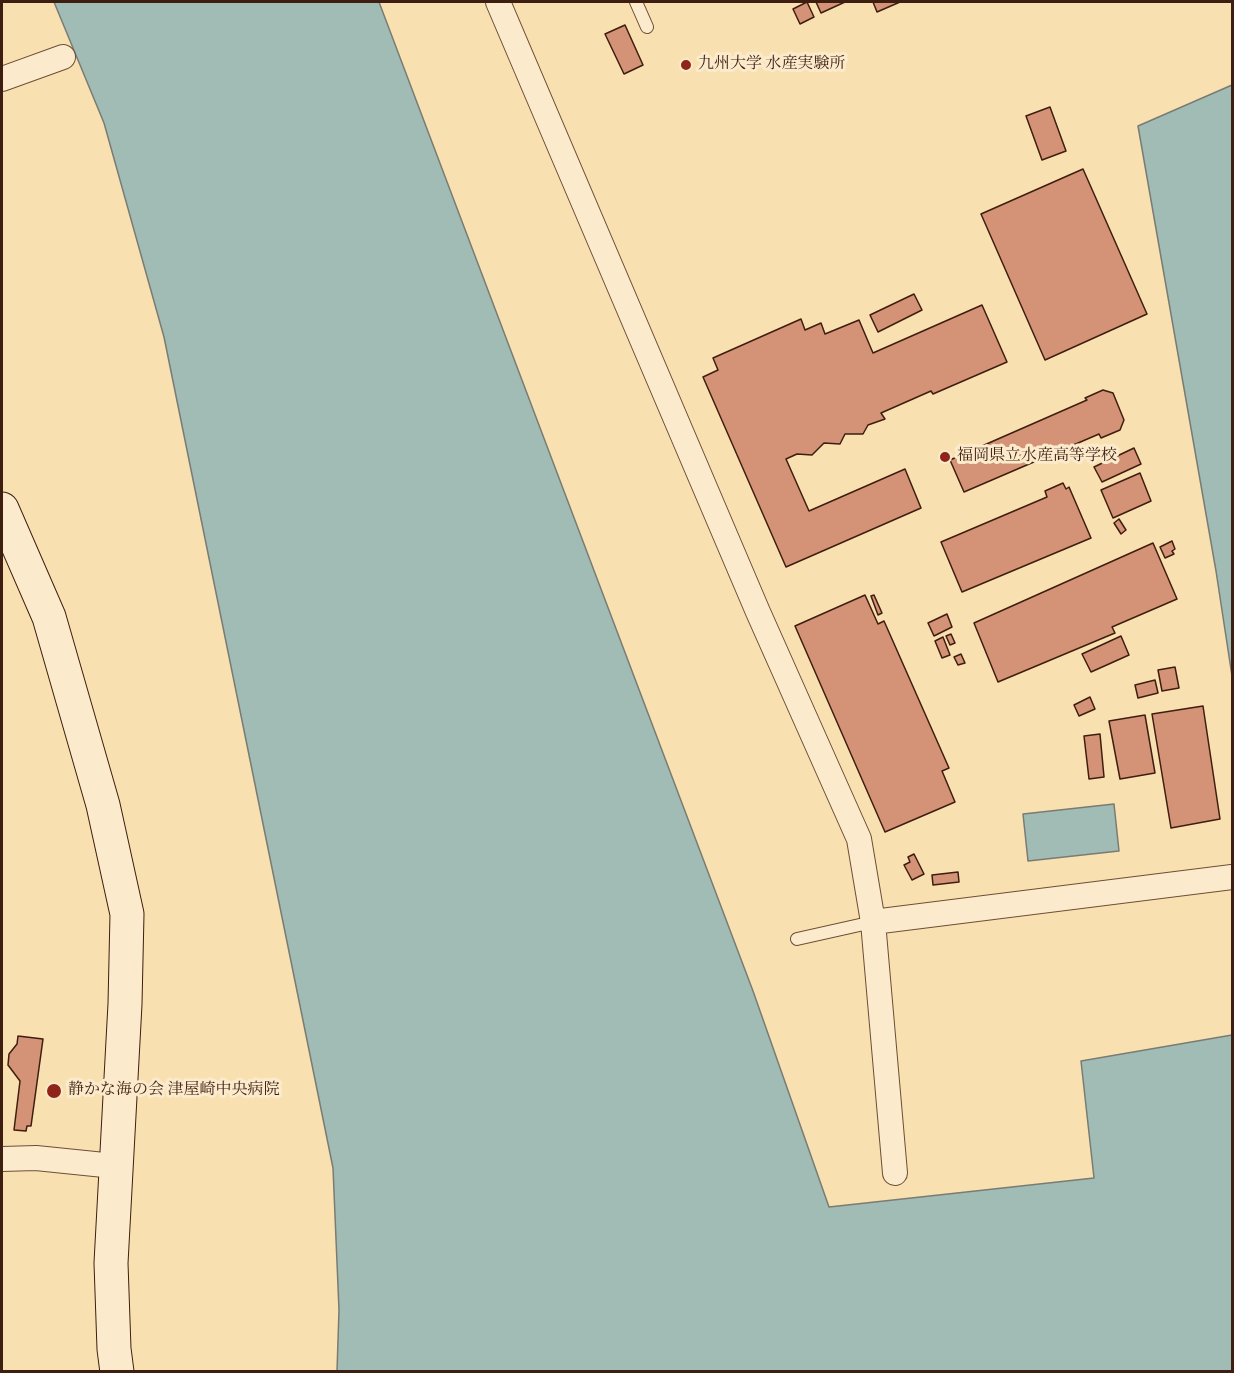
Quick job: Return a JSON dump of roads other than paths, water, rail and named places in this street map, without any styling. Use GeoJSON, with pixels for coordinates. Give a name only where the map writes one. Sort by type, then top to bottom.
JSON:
{"type":"FeatureCollection","features":[{"type":"Feature","properties":{"kind":"street"},"geometry":{"type":"LineString","coordinates":[[498,2],[758,612],[859,839],[873,922],[896,1173]]}},
{"type":"Feature","properties":{"kind":"street"},"geometry":{"type":"LineString","coordinates":[[2,79],[63,57]]}},
{"type":"Feature","properties":{"kind":"street"},"geometry":{"type":"LineString","coordinates":[[2,509],[49,617],[103,805],[128,914],[111,1263],[117,1371]]}},
{"type":"Feature","properties":{"kind":"street"},"geometry":{"type":"LineString","coordinates":[[873,922],[1233,877]]}},
{"type":"Feature","properties":{"kind":"street"},"geometry":{"type":"LineString","coordinates":[[2,1159],[36,1158],[114,1166]]}},
{"type":"Feature","properties":{"kind":"lane"},"geometry":{"type":"LineString","coordinates":[[636,2],[647,27]]}},
{"type":"Feature","properties":{"kind":"lane"},"geometry":{"type":"LineString","coordinates":[[797,939],[873,922]]}},
{"type":"Feature","properties":{"kind":"water"},"geometry":{"type":"Polygon","coordinates":[[[54,2],[379,2],[753,991],[829,1207],[1094,1178],[1081,1061],[1232,1035],[1232,1371],[337,1371],[339,1310],[333,1168],[164,337],[104,123],[54,2]]]}},
{"type":"Feature","properties":{"kind":"water"},"geometry":{"type":"Polygon","coordinates":[[[1232,85],[1232,676],[1216,571],[1138,126],[1232,85]]]}},
{"type":"Feature","properties":{"kind":"water"},"geometry":{"type":"Polygon","coordinates":[[[1114,804],[1119,851],[1028,861],[1023,814],[1114,804]]]}},
{"type":"Feature","properties":{"kind":"place","name":"九州大学 水産実験所"},"geometry":{"type":"Point","coordinates":[686,65]}},
{"type":"Feature","properties":{"kind":"place","name":"福岡県立水産高等学校"},"geometry":{"type":"Point","coordinates":[945,457]}},
{"type":"Feature","properties":{"kind":"place","name":"静かな海の会 津屋崎中央病院"},"geometry":{"type":"Point","coordinates":[54,1091]}}]}
